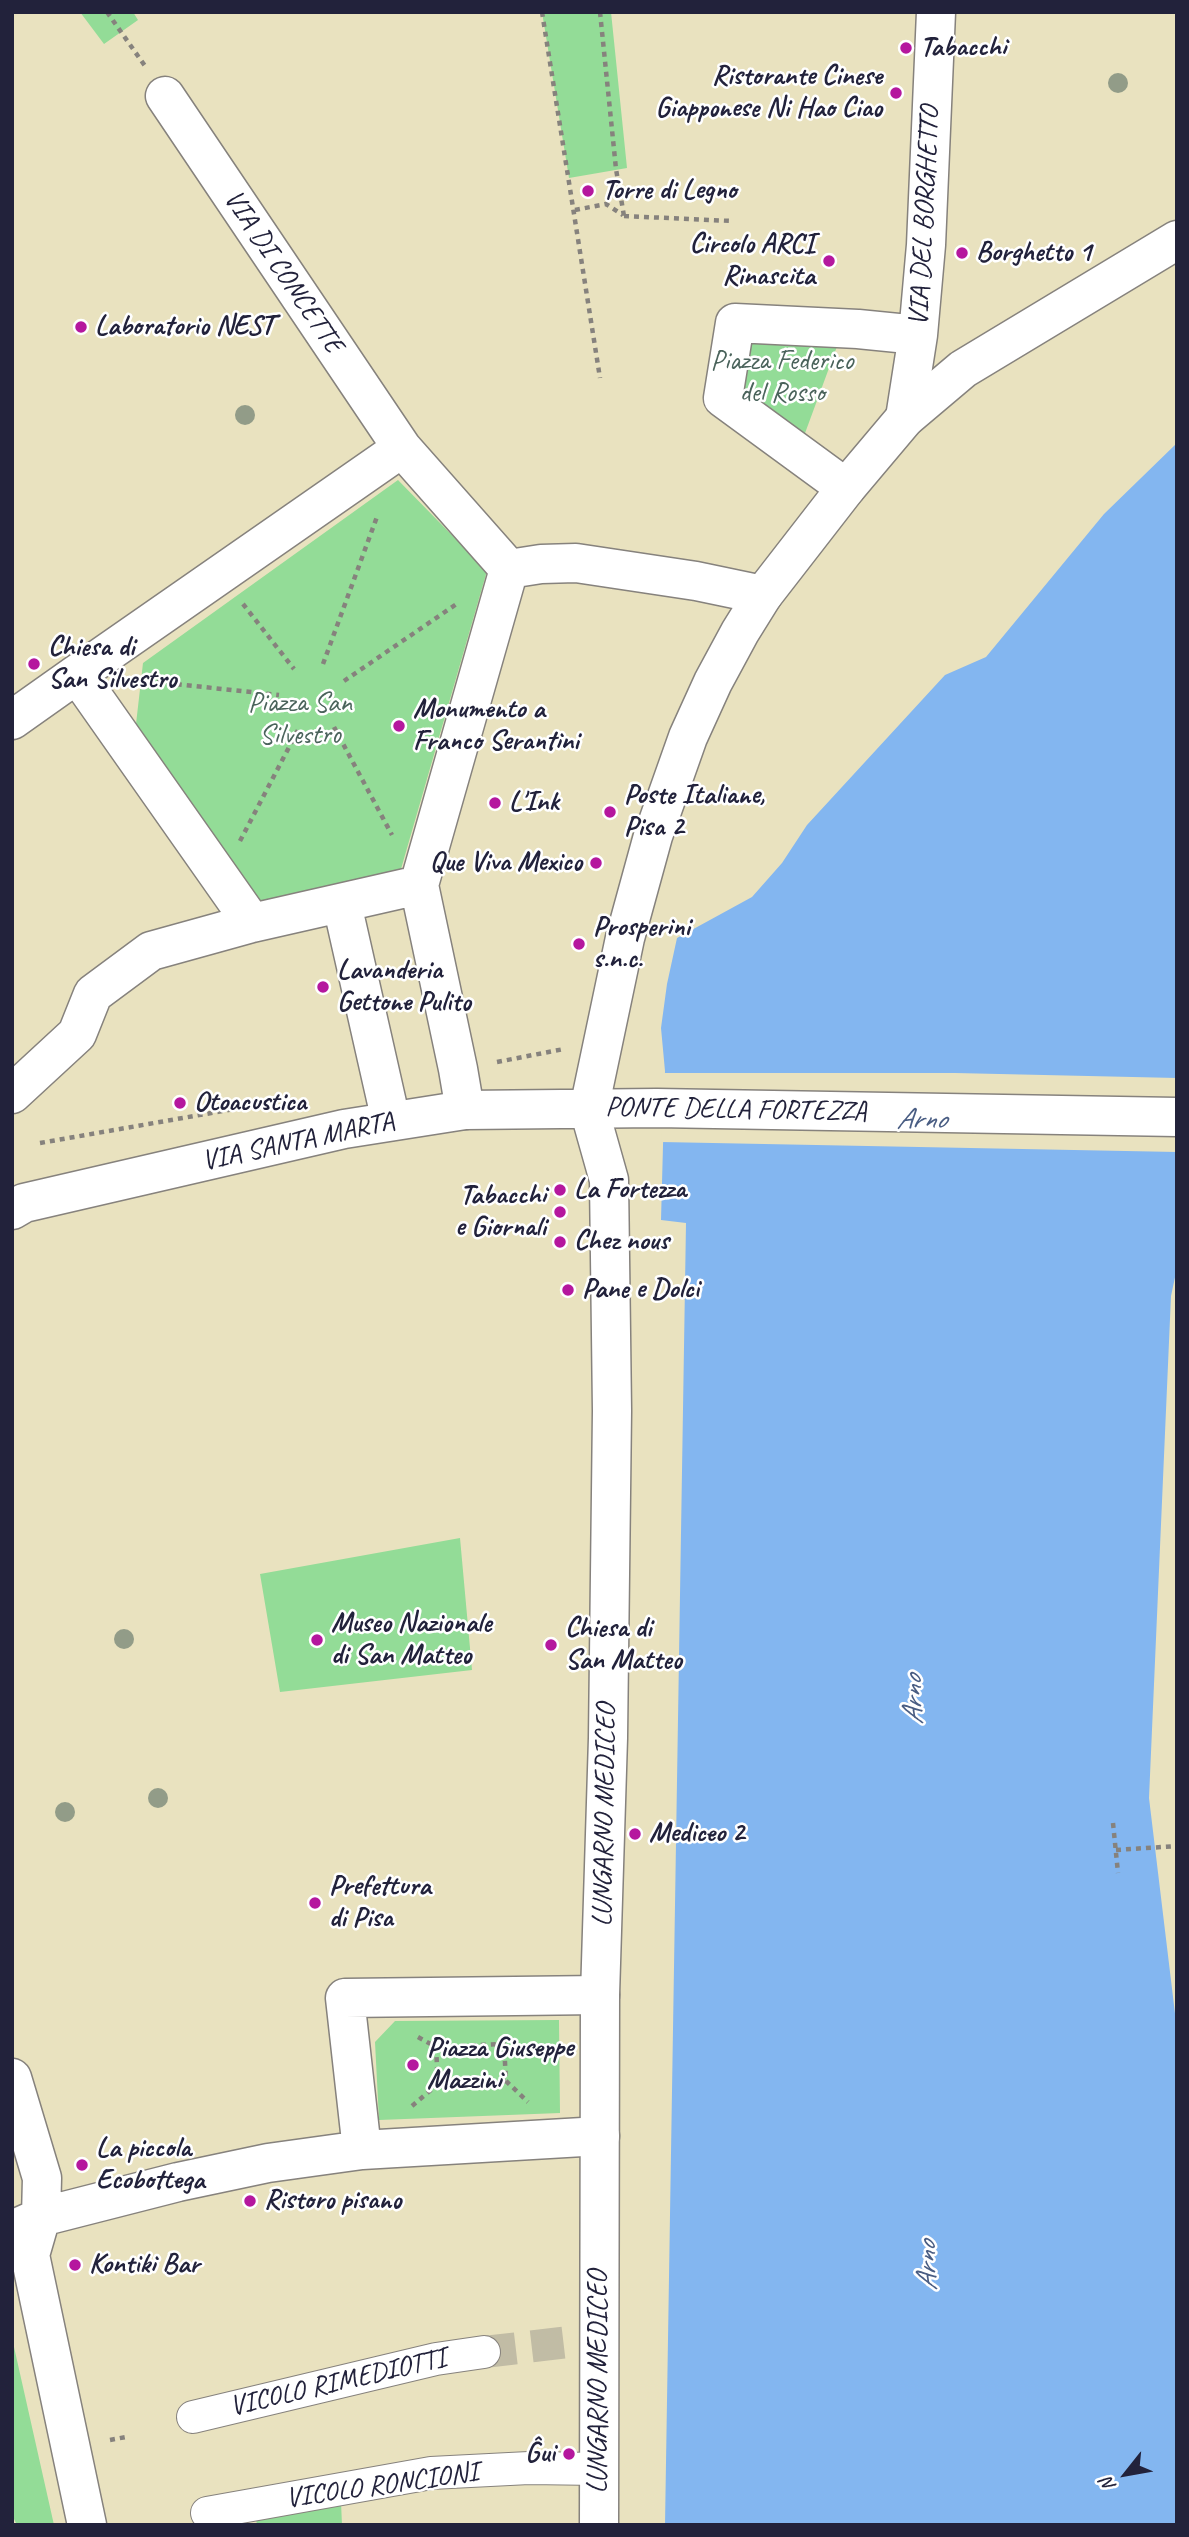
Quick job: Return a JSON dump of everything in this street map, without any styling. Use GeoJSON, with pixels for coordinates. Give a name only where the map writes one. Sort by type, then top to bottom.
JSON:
{"type":"FeatureCollection","features":[{"type":"Feature","properties":{"kind":"street","name":"VIA DEL BORGHETTO"},"geometry":{"type":"LineString","coordinates":[[905,418],[918,335],[926,245],[936,12]]}},
{"type":"Feature","properties":{"kind":"street","name":"VIA DI CONCETTE"},"geometry":{"type":"LineString","coordinates":[[165,96],[401,448]]}},
{"type":"Feature","properties":{"kind":"street"},"geometry":{"type":"LineString","coordinates":[[589,1109],[625,938],[653,836],[688,737],[708,693],[763,595],[846,488],[905,418],[953,377],[988,352],[1177,240]]}},
{"type":"Feature","properties":{"kind":"street"},"geometry":{"type":"LineString","coordinates":[[846,488],[723,398],[736,323],[918,335]]}},
{"type":"Feature","properties":{"kind":"street"},"geometry":{"type":"LineString","coordinates":[[14,719],[401,448],[509,569]]}},
{"type":"Feature","properties":{"kind":"street"},"geometry":{"type":"LineString","coordinates":[[509,569],[541,564],[576,563],[696,581],[763,595]]}},
{"type":"Feature","properties":{"kind":"street"},"geometry":{"type":"LineString","coordinates":[[464,1110],[458,1069],[419,885],[509,569]]}},
{"type":"Feature","properties":{"kind":"street"},"geometry":{"type":"LineString","coordinates":[[77,674],[252,923]]}},
{"type":"Feature","properties":{"kind":"street"},"geometry":{"type":"LineString","coordinates":[[12,1094],[76,1034],[93,994],[151,951],[252,923],[419,885]]}},
{"type":"Feature","properties":{"kind":"street"},"geometry":{"type":"LineString","coordinates":[[342,904],[391,1121]]}},
{"type":"Feature","properties":{"kind":"street","name":"PONTE DELLA FORTEZZA"},"geometry":{"type":"LineString","coordinates":[[589,1109],[1177,1117]]}},
{"type":"Feature","properties":{"kind":"street","name":"VIA SANTA MARTA"},"geometry":{"type":"LineString","coordinates":[[16,1202],[391,1121],[464,1110],[589,1109]]}},
{"type":"Feature","properties":{"kind":"street","name":"LUNGARNO MEDICEO"},"geometry":{"type":"LineString","coordinates":[[589,1109],[609,1180],[612,1452],[608,1738],[600,1995],[600,2136],[589,2339],[599,2469],[599,2525]]}},
{"type":"Feature","properties":{"kind":"street"},"geometry":{"type":"LineString","coordinates":[[362,2150],[345,1998],[600,1995]]}},
{"type":"Feature","properties":{"kind":"street"},"geometry":{"type":"LineString","coordinates":[[12,2078],[42,2178],[27,2224],[30,2255],[87,2525]]}},
{"type":"Feature","properties":{"kind":"street"},"geometry":{"type":"LineString","coordinates":[[27,2224],[178,2182],[268,2163],[362,2150],[600,2136]]}},
{"type":"Feature","properties":{"kind":"street","name":"VICOLO RIMEDIOTTI"},"geometry":{"type":"LineString","coordinates":[[193,2417],[436,2359],[484,2351]]}},
{"type":"Feature","properties":{"kind":"street","name":"VICOLO RONCIONI"},"geometry":{"type":"LineString","coordinates":[[207,2513],[432,2473],[530,2468],[599,2469]]}},
{"type":"Feature","properties":{"kind":"path"},"geometry":{"type":"LineString","coordinates":[[107,12],[121,32]]}},
{"type":"Feature","properties":{"kind":"path"},"geometry":{"type":"LineString","coordinates":[[542,12],[600,378]]}},
{"type":"Feature","properties":{"kind":"path"},"geometry":{"type":"LineString","coordinates":[[600,12],[616,169],[624,216]]}},
{"type":"Feature","properties":{"kind":"path"},"geometry":{"type":"LineString","coordinates":[[575,209],[606,204],[624,216],[732,221]]}},
{"type":"Feature","properties":{"kind":"path"},"geometry":{"type":"LineString","coordinates":[[323,664],[379,512]]}},
{"type":"Feature","properties":{"kind":"path"},"geometry":{"type":"LineString","coordinates":[[344,681],[509,569]]}},
{"type":"Feature","properties":{"kind":"path"},"geometry":{"type":"LineString","coordinates":[[219,575],[294,669]]}},
{"type":"Feature","properties":{"kind":"path"},"geometry":{"type":"LineString","coordinates":[[77,674],[279,695]]}},
{"type":"Feature","properties":{"kind":"path"},"geometry":{"type":"LineString","coordinates":[[334,727],[419,885]]}},
{"type":"Feature","properties":{"kind":"path"},"geometry":{"type":"LineString","coordinates":[[221,878],[298,730]]}},
{"type":"Feature","properties":{"kind":"path"},"geometry":{"type":"LineString","coordinates":[[485,1064],[576,1047]]}},
{"type":"Feature","properties":{"kind":"path"},"geometry":{"type":"LineString","coordinates":[[40,1143],[282,1100]]}},
{"type":"Feature","properties":{"kind":"path"},"geometry":{"type":"LineString","coordinates":[[1113,1823],[1118,1873]]}},
{"type":"Feature","properties":{"kind":"path"},"geometry":{"type":"LineString","coordinates":[[1116,1850],[1177,1846]]}},
{"type":"Feature","properties":{"kind":"path"},"geometry":{"type":"LineString","coordinates":[[504,2044],[506,2081],[438,2084],[436,2047],[504,2044]]}},
{"type":"Feature","properties":{"kind":"green space"},"geometry":{"type":"Polygon","coordinates":[[[80,12],[133,12],[138,20],[104,44],[80,12]]]}},
{"type":"Feature","properties":{"kind":"green space"},"geometry":{"type":"Polygon","coordinates":[[[542,12],[611,12],[627,168],[569,178],[542,12]]]}},
{"type":"Feature","properties":{"kind":"green space","name":"Piazza Federico del Rosso"},"geometry":{"type":"Polygon","coordinates":[[[744,335],[839,341],[801,444],[733,395],[744,335]]]}},
{"type":"Feature","properties":{"kind":"green space","name":"Piazza San Silvestro"},"geometry":{"type":"Polygon","coordinates":[[[398,480],[487,571],[401,869],[262,906],[136,724],[143,663],[398,480]]]}},
{"type":"Feature","properties":{"kind":"green space"},"geometry":{"type":"Polygon","coordinates":[[[460,1538],[472,1670],[280,1692],[260,1574],[460,1538]]]}},
{"type":"Feature","properties":{"kind":"green space"},"geometry":{"type":"Polygon","coordinates":[[[559,2020],[560,2113],[379,2120],[375,2042],[395,2021],[559,2020]]]}},
{"type":"Feature","properties":{"kind":"green space"},"geometry":{"type":"Polygon","coordinates":[[[12,2338],[54,2525],[17,2525],[12,2515],[12,2338]]]}},
{"type":"Feature","properties":{"kind":"green space"},"geometry":{"type":"Polygon","coordinates":[[[341,2502],[342,2525],[257,2525],[256,2519],[341,2502]]]}},
{"type":"Feature","properties":{"kind":"water","name":"Arno"},"geometry":{"type":"Polygon","coordinates":[[[1177,443],[1177,1268],[1171,1296],[1149,1798],[1177,2030],[1177,2525],[665,2525],[686,1223],[661,1220],[665,1071],[661,1028],[677,938],[752,897],[782,863],[807,825],[945,675],[986,657],[1104,514],[1177,443]]]}},
{"type":"Feature","properties":{"kind":"pier"},"geometry":{"type":"Polygon","coordinates":[[[663,1073],[955,1073],[1177,1078],[1177,1152],[661,1142],[663,1073]]]}},
{"type":"Feature","properties":{"kind":"tunnel"},"geometry":{"type":"LineString","coordinates":[[484,2352],[578,2341]]}},
{"type":"Feature","properties":{"kind":"place","name":"Tabacchi"},"geometry":{"type":"Point","coordinates":[906,48]}},
{"type":"Feature","properties":{"kind":"place","name":"Ristorante Cinese Giapponese Ni Hao Ciao"},"geometry":{"type":"Point","coordinates":[896,93]}},
{"type":"Feature","properties":{"kind":"place","name":"Torre di Legno"},"geometry":{"type":"Point","coordinates":[588,191]}},
{"type":"Feature","properties":{"kind":"place","name":"Borghetto 1"},"geometry":{"type":"Point","coordinates":[962,253]}},
{"type":"Feature","properties":{"kind":"place","name":"Circolo ARCI Rinascita"},"geometry":{"type":"Point","coordinates":[829,261]}},
{"type":"Feature","properties":{"kind":"place","name":"Laboratorio NEST"},"geometry":{"type":"Point","coordinates":[81,327]}},
{"type":"Feature","properties":{"kind":"place","name":"Chiesa di San Silvestro"},"geometry":{"type":"Point","coordinates":[34,664]}},
{"type":"Feature","properties":{"kind":"place","name":"Monumento a Franco Serantini"},"geometry":{"type":"Point","coordinates":[399,726]}},
{"type":"Feature","properties":{"kind":"place","name":"L'Ink"},"geometry":{"type":"Point","coordinates":[495,803]}},
{"type":"Feature","properties":{"kind":"place","name":"Poste Italiane, Pisa 2"},"geometry":{"type":"Point","coordinates":[610,812]}},
{"type":"Feature","properties":{"kind":"place","name":"Que Viva Mexico"},"geometry":{"type":"Point","coordinates":[596,863]}},
{"type":"Feature","properties":{"kind":"place","name":"Prosperini s.n.c."},"geometry":{"type":"Point","coordinates":[579,944]}},
{"type":"Feature","properties":{"kind":"place","name":"Lavanderia Gettone Pulito"},"geometry":{"type":"Point","coordinates":[323,987]}},
{"type":"Feature","properties":{"kind":"place","name":"Otoacustica"},"geometry":{"type":"Point","coordinates":[180,1103]}},
{"type":"Feature","properties":{"kind":"place","name":"La Fortezza"},"geometry":{"type":"Point","coordinates":[560,1190]}},
{"type":"Feature","properties":{"kind":"place","name":"Tabacchi e Giornali"},"geometry":{"type":"Point","coordinates":[560,1212]}},
{"type":"Feature","properties":{"kind":"place","name":"Chez nous"},"geometry":{"type":"Point","coordinates":[560,1242]}},
{"type":"Feature","properties":{"kind":"place","name":"Pane e Dolci"},"geometry":{"type":"Point","coordinates":[568,1290]}},
{"type":"Feature","properties":{"kind":"place","name":"Museo Nazionale di San Matteo"},"geometry":{"type":"Point","coordinates":[317,1640]}},
{"type":"Feature","properties":{"kind":"place","name":"Chiesa di San Matteo"},"geometry":{"type":"Point","coordinates":[551,1645]}},
{"type":"Feature","properties":{"kind":"place","name":"Mediceo 2"},"geometry":{"type":"Point","coordinates":[635,1834]}},
{"type":"Feature","properties":{"kind":"place","name":"Prefettura di Pisa"},"geometry":{"type":"Point","coordinates":[315,1903]}},
{"type":"Feature","properties":{"kind":"place","name":"Piazza Giuseppe Mazzini"},"geometry":{"type":"Point","coordinates":[413,2065]}},
{"type":"Feature","properties":{"kind":"place","name":"La piccola Ecobottega"},"geometry":{"type":"Point","coordinates":[82,2165]}},
{"type":"Feature","properties":{"kind":"place","name":"Ristoro pisano"},"geometry":{"type":"Point","coordinates":[250,2201]}},
{"type":"Feature","properties":{"kind":"place","name":"Kontiki Bar"},"geometry":{"type":"Point","coordinates":[75,2265]}},
{"type":"Feature","properties":{"kind":"place","name":"Ĝui"},"geometry":{"type":"Point","coordinates":[569,2454]}}]}
